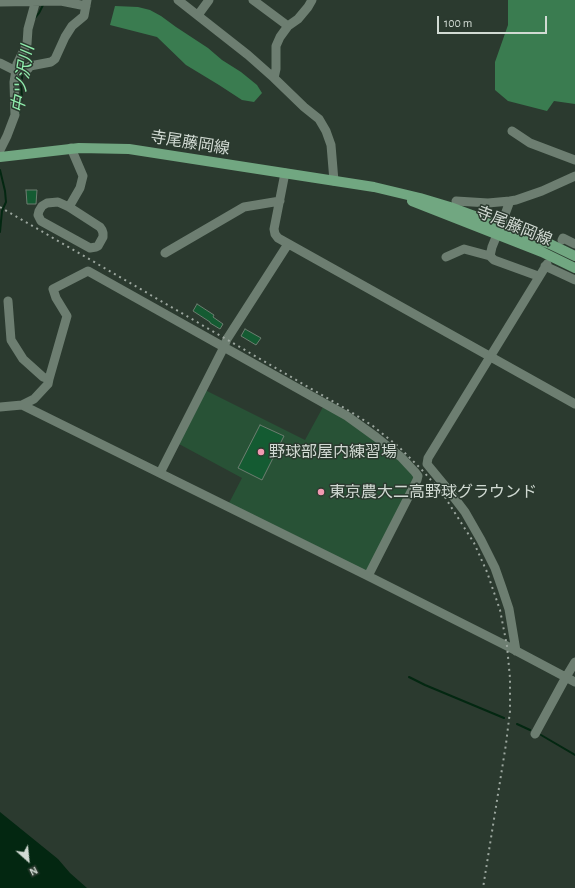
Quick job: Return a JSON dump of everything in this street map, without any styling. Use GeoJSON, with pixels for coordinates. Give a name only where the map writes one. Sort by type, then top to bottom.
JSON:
{"type":"FeatureCollection","features":[{"type":"Feature","properties":{"kind":"main road","name":"寺尾藤岡線"},"geometry":{"type":"LineString","coordinates":[[4,157],[71,148],[129,149],[374,187],[443,204],[575,268]]}},
{"type":"Feature","properties":{"kind":"main road","name":"寺尾藤岡線"},"geometry":{"type":"LineString","coordinates":[[499,230],[550,244],[575,256]]}},
{"type":"Feature","properties":{"kind":"street"},"geometry":{"type":"LineString","coordinates":[[0,150],[15,114],[14,82],[17,67],[27,44],[28,29],[36,0]]}},
{"type":"Feature","properties":{"kind":"street"},"geometry":{"type":"LineString","coordinates":[[0,2],[36,0],[86,3],[84,16],[72,26],[65,36],[55,59],[51,62],[30,66],[28,69],[0,63]]}},
{"type":"Feature","properties":{"kind":"street"},"geometry":{"type":"LineString","coordinates":[[178,0],[248,55],[319,119],[331,144],[334,181]]}},
{"type":"Feature","properties":{"kind":"street"},"geometry":{"type":"LineString","coordinates":[[198,15],[209,0]]}},
{"type":"Feature","properties":{"kind":"street"},"geometry":{"type":"LineString","coordinates":[[253,0],[288,26]]}},
{"type":"Feature","properties":{"kind":"street"},"geometry":{"type":"LineString","coordinates":[[274,78],[276,69],[276,46],[280,37],[288,26],[298,19],[312,0]]}},
{"type":"Feature","properties":{"kind":"street"},"geometry":{"type":"LineString","coordinates":[[512,131],[530,143],[575,160]]}},
{"type":"Feature","properties":{"kind":"street"},"geometry":{"type":"LineString","coordinates":[[69,207],[80,188],[83,176],[71,148]]}},
{"type":"Feature","properties":{"kind":"street"},"geometry":{"type":"LineString","coordinates":[[285,173],[274,229],[278,238],[575,404]]}},
{"type":"Feature","properties":{"kind":"street"},"geometry":{"type":"LineString","coordinates":[[456,201],[488,203],[516,200],[542,191],[575,176]]}},
{"type":"Feature","properties":{"kind":"street"},"geometry":{"type":"LineString","coordinates":[[165,253],[244,207],[280,201]]}},
{"type":"Feature","properties":{"kind":"street"},"geometry":{"type":"LineString","coordinates":[[490,256],[510,201]]}},
{"type":"Feature","properties":{"kind":"street"},"geometry":{"type":"LineString","coordinates":[[58,202],[69,207],[100,227],[104,233],[98,246],[90,248],[41,221],[38,215],[42,206],[47,203],[58,202]]}},
{"type":"Feature","properties":{"kind":"street"},"geometry":{"type":"LineString","coordinates":[[562,240],[563,238],[575,244]]}},
{"type":"Feature","properties":{"kind":"street"},"geometry":{"type":"LineString","coordinates":[[160,473],[227,339],[288,244]]}},
{"type":"Feature","properties":{"kind":"street"},"geometry":{"type":"LineString","coordinates":[[446,257],[464,249],[490,256],[494,260],[538,276]]}},
{"type":"Feature","properties":{"kind":"street"},"geometry":{"type":"LineString","coordinates":[[516,651],[509,609],[494,568],[481,540],[465,512],[427,464],[428,458],[546,265],[575,280]]}},
{"type":"Feature","properties":{"kind":"street"},"geometry":{"type":"LineString","coordinates":[[0,407],[22,405],[34,399],[48,384],[67,316],[56,298],[54,289],[88,271],[347,416],[400,457],[418,476],[368,576]]}},
{"type":"Feature","properties":{"kind":"street"},"geometry":{"type":"LineString","coordinates":[[8,302],[11,340],[23,359],[48,380]]}},
{"type":"Feature","properties":{"kind":"street"},"geometry":{"type":"LineString","coordinates":[[22,405],[368,576],[575,682]]}},
{"type":"Feature","properties":{"kind":"street"},"geometry":{"type":"LineString","coordinates":[[535,734],[575,662]]}},
{"type":"Feature","properties":{"kind":"shaded area"},"geometry":{"type":"Polygon","coordinates":[[[508,0],[575,0],[575,104],[554,101],[547,111],[508,101],[495,90],[495,62],[508,25],[508,0]]]}},
{"type":"Feature","properties":{"kind":"shaded area"},"geometry":{"type":"Polygon","coordinates":[[[115,6],[138,7],[150,10],[161,16],[241,72],[257,85],[262,93],[254,102],[242,100],[186,65],[157,37],[110,25],[115,6]]]}},
{"type":"Feature","properties":{"kind":"shaded area","name":"東京農大二高野球グラウンド"},"geometry":{"type":"Polygon","coordinates":[[[205,390],[305,440],[323,407],[352,422],[382,444],[415,476],[368,572],[229,503],[242,478],[179,444],[205,390]]]}},
{"type":"Feature","properties":{"kind":"shaded area"},"geometry":{"type":"Polygon","coordinates":[[[0,812],[58,859],[70,873],[87,888],[0,888],[0,812]]]}},
{"type":"Feature","properties":{"kind":"building"},"geometry":{"type":"Polygon","coordinates":[[[26,190],[37,190],[36,204],[27,204],[26,190]]]}},
{"type":"Feature","properties":{"kind":"building"},"geometry":{"type":"Polygon","coordinates":[[[197,304],[214,315],[213,317],[223,324],[220,329],[193,311],[197,304]]]}},
{"type":"Feature","properties":{"kind":"building"},"geometry":{"type":"Polygon","coordinates":[[[245,329],[261,338],[256,345],[241,336],[245,329]]]}},
{"type":"Feature","properties":{"kind":"building","name":"野球部屋内練習場"},"geometry":{"type":"Polygon","coordinates":[[[260,425],[284,436],[262,480],[238,468],[260,425]]]}},
{"type":"Feature","properties":{"kind":"waterway","name":"中ツ沢川"},"geometry":{"type":"LineString","coordinates":[[35,18],[43,5]]}},
{"type":"Feature","properties":{"kind":"waterway","name":"中ツ沢川"},"geometry":{"type":"LineString","coordinates":[[19,113],[22,97],[21,85],[23,70]]}},
{"type":"Feature","properties":{"kind":"waterway","name":"中ツ沢川"},"geometry":{"type":"LineString","coordinates":[[0,170],[6,202],[2,211],[0,232]]}},
{"type":"Feature","properties":{"kind":"waterway"},"geometry":{"type":"LineString","coordinates":[[409,677],[504,718]]}},
{"type":"Feature","properties":{"kind":"waterway"},"geometry":{"type":"LineString","coordinates":[[517,724],[530,730]]}},
{"type":"Feature","properties":{"kind":"waterway"},"geometry":{"type":"LineString","coordinates":[[541,735],[575,755]]}},
{"type":"Feature","properties":{"kind":"railway"},"geometry":{"type":"LineString","coordinates":[[0,207],[373,426],[399,447],[441,491],[474,543],[487,572],[500,610],[507,646],[510,678],[510,711],[483,888]]}},
{"type":"Feature","properties":{"kind":"place","name":"野球部屋内練習場"},"geometry":{"type":"Point","coordinates":[261,452]}},
{"type":"Feature","properties":{"kind":"place","name":"東京農大二高野球グラウンド"},"geometry":{"type":"Point","coordinates":[321,492]}}]}
